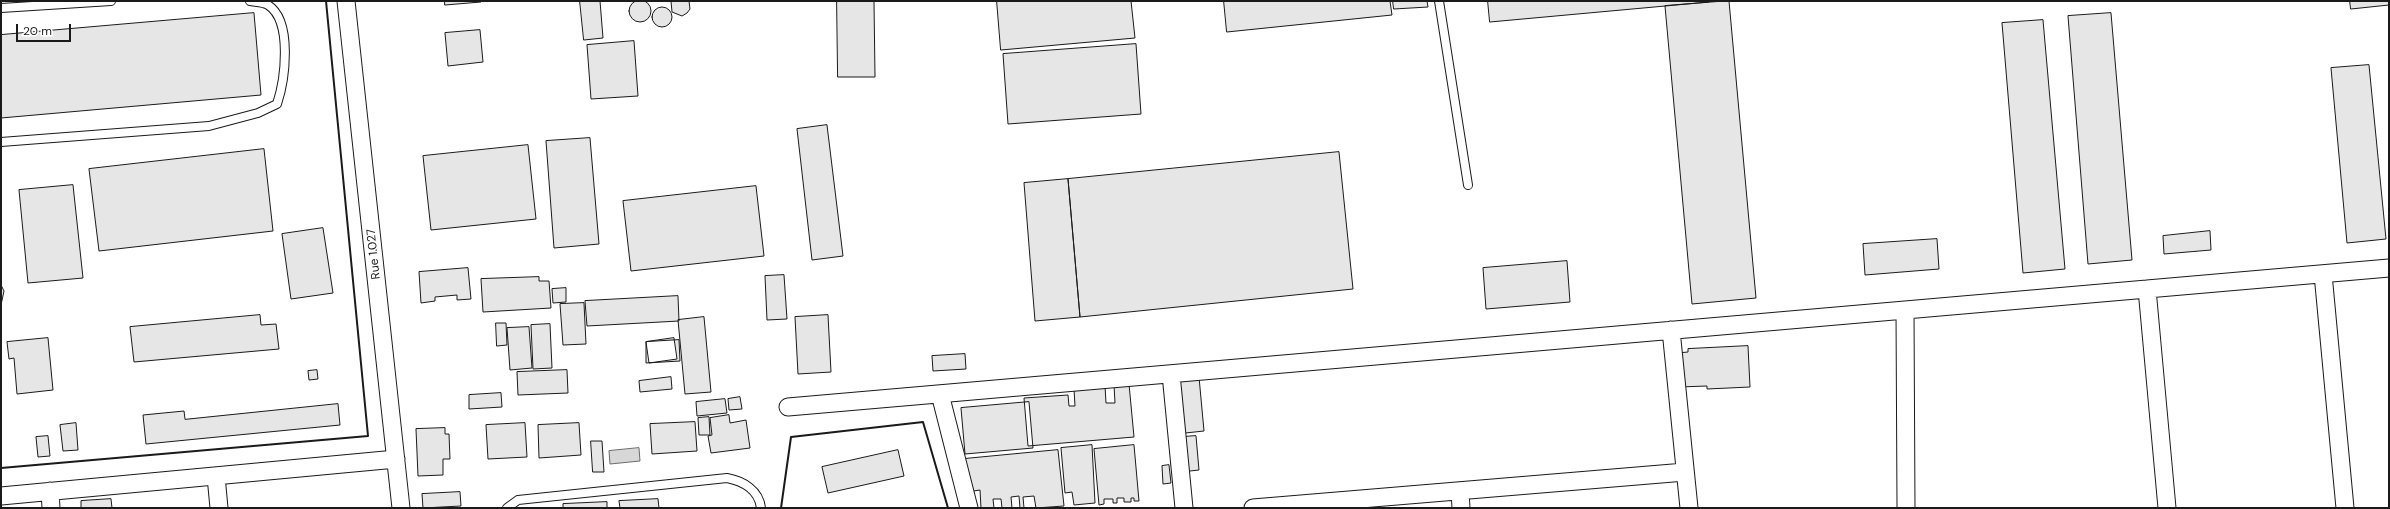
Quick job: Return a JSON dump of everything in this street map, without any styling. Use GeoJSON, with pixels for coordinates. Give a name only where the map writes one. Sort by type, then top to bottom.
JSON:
{"type":"FeatureCollection","features":[{"type":"Feature","properties":{"kind":"street","name":"Rue 1.027"},"geometry":{"type":"LineString","coordinates":[[346,1],[401,508]]}},
{"type":"Feature","properties":{"kind":"street"},"geometry":{"type":"LineString","coordinates":[[788,407],[2389,268]]}},
{"type":"Feature","properties":{"kind":"street"},"geometry":{"type":"LineString","coordinates":[[2323,274],[2345,508]]}},
{"type":"Feature","properties":{"kind":"street"},"geometry":{"type":"LineString","coordinates":[[2147,289],[2166,508]]}},
{"type":"Feature","properties":{"kind":"street"},"geometry":{"type":"LineString","coordinates":[[1905,310],[1906,508]]}},
{"type":"Feature","properties":{"kind":"street"},"geometry":{"type":"LineString","coordinates":[[1671,330],[1689,508]]}},
{"type":"Feature","properties":{"kind":"street"},"geometry":{"type":"LineString","coordinates":[[1171,374],[1184,508]]}},
{"type":"Feature","properties":{"kind":"street"},"geometry":{"type":"LineString","coordinates":[[940,394],[969,508]]}},
{"type":"Feature","properties":{"kind":"street"},"geometry":{"type":"LineString","coordinates":[[1,496],[51,500],[216,476],[396,459]]}},
{"type":"Feature","properties":{"kind":"street"},"geometry":{"type":"LineString","coordinates":[[1252,508],[1685,472]]}},
{"type":"Feature","properties":{"kind":"street"},"geometry":{"type":"LineString","coordinates":[[216,476],[219,508]]}},
{"type":"Feature","properties":{"kind":"street"},"geometry":{"type":"LineString","coordinates":[[1460,491],[1461,508]]}},
{"type":"Feature","properties":{"kind":"lane"},"geometry":{"type":"LineString","coordinates":[[1,8],[111,1]]}},
{"type":"Feature","properties":{"kind":"lane"},"geometry":{"type":"LineString","coordinates":[[1,142],[209,126],[258,113],[277,104],[282,89],[286,50],[278,15],[268,4],[250,1]]}},
{"type":"Feature","properties":{"kind":"lane"},"geometry":{"type":"LineString","coordinates":[[1439,1],[1468,185]]}},
{"type":"Feature","properties":{"kind":"lane"},"geometry":{"type":"LineString","coordinates":[[507,508],[518,500],[727,478],[737,480],[754,491],[760,500],[760,508]]}},
{"type":"Feature","properties":{"kind":"shaded area"},"geometry":{"type":"Polygon","coordinates":[[[639,448],[640,461],[610,464],[609,451],[639,448]]]}},
{"type":"Feature","properties":{"kind":"building"},"geometry":{"type":"Polygon","coordinates":[[[640,0],[644,1],[650,7],[650,15],[644,21],[640,22],[636,21],[630,15],[629,11],[630,7],[636,1],[640,0]]]}},
{"type":"Feature","properties":{"kind":"building"},"geometry":{"type":"Polygon","coordinates":[[[445,1],[481,1],[481,2],[445,5],[445,1]]]}},
{"type":"Feature","properties":{"kind":"building"},"geometry":{"type":"Polygon","coordinates":[[[580,1],[600,1],[603,38],[584,40],[580,1]]]}},
{"type":"Feature","properties":{"kind":"building"},"geometry":{"type":"Polygon","coordinates":[[[671,1],[689,1],[690,9],[687,13],[682,16],[672,12],[671,1]]]}},
{"type":"Feature","properties":{"kind":"building"},"geometry":{"type":"Polygon","coordinates":[[[837,1],[874,1],[875,77],[838,77],[837,1]]]}},
{"type":"Feature","properties":{"kind":"building"},"geometry":{"type":"Polygon","coordinates":[[[997,1],[1131,1],[1135,38],[1001,50],[997,1]]]}},
{"type":"Feature","properties":{"kind":"building"},"geometry":{"type":"Polygon","coordinates":[[[1224,1],[1390,1],[1392,15],[1227,32],[1224,1]]]}},
{"type":"Feature","properties":{"kind":"building"},"geometry":{"type":"Polygon","coordinates":[[[1393,1],[1427,1],[1428,7],[1394,9],[1393,1]]]}},
{"type":"Feature","properties":{"kind":"building"},"geometry":{"type":"Polygon","coordinates":[[[1488,1],[1709,1],[1709,2],[1490,22],[1488,1]]]}},
{"type":"Feature","properties":{"kind":"building"},"geometry":{"type":"Polygon","coordinates":[[[1729,1],[1756,298],[1692,304],[1665,6],[1729,1]]]}},
{"type":"Feature","properties":{"kind":"building"},"geometry":{"type":"Polygon","coordinates":[[[2350,1],[2389,1],[2389,5],[2351,9],[2350,1]]]}},
{"type":"Feature","properties":{"kind":"building"},"geometry":{"type":"Polygon","coordinates":[[[662,7],[669,10],[672,17],[669,24],[662,27],[655,24],[652,17],[655,10],[662,7]]]}},
{"type":"Feature","properties":{"kind":"building"},"geometry":{"type":"Polygon","coordinates":[[[254,13],[261,95],[1,118],[1,35],[254,13]]]}},
{"type":"Feature","properties":{"kind":"building"},"geometry":{"type":"Polygon","coordinates":[[[2111,13],[2132,260],[2088,264],[2068,16],[2111,13]]]}},
{"type":"Feature","properties":{"kind":"building"},"geometry":{"type":"Polygon","coordinates":[[[2043,20],[2065,269],[2023,273],[2002,23],[2043,20]]]}},
{"type":"Feature","properties":{"kind":"building"},"geometry":{"type":"Polygon","coordinates":[[[480,30],[483,62],[448,66],[445,33],[480,30]]]}},
{"type":"Feature","properties":{"kind":"building"},"geometry":{"type":"Polygon","coordinates":[[[634,41],[638,96],[591,99],[587,45],[634,41]]]}},
{"type":"Feature","properties":{"kind":"building"},"geometry":{"type":"Polygon","coordinates":[[[1136,44],[1141,114],[1008,124],[1003,54],[1136,44]]]}},
{"type":"Feature","properties":{"kind":"building"},"geometry":{"type":"Polygon","coordinates":[[[2369,65],[2386,239],[2347,243],[2331,68],[2369,65]]]}},
{"type":"Feature","properties":{"kind":"building"},"geometry":{"type":"Polygon","coordinates":[[[827,125],[843,256],[812,260],[797,129],[827,125]]]}},
{"type":"Feature","properties":{"kind":"building"},"geometry":{"type":"Polygon","coordinates":[[[590,138],[599,244],[554,248],[546,141],[590,138]]]}},
{"type":"Feature","properties":{"kind":"building"},"geometry":{"type":"Polygon","coordinates":[[[528,145],[536,219],[431,230],[423,156],[528,145]]]}},
{"type":"Feature","properties":{"kind":"building"},"geometry":{"type":"Polygon","coordinates":[[[264,149],[273,231],[99,251],[89,169],[264,149]]]}},
{"type":"Feature","properties":{"kind":"building"},"geometry":{"type":"Polygon","coordinates":[[[1339,152],[1353,289],[1080,317],[1068,179],[1339,152]]]}},
{"type":"Feature","properties":{"kind":"building"},"geometry":{"type":"Polygon","coordinates":[[[1068,179],[1080,317],[1035,321],[1024,183],[1068,179]]]}},
{"type":"Feature","properties":{"kind":"building"},"geometry":{"type":"Polygon","coordinates":[[[73,185],[83,278],[28,283],[19,190],[73,185]]]}},
{"type":"Feature","properties":{"kind":"building"},"geometry":{"type":"Polygon","coordinates":[[[756,186],[764,256],[631,271],[623,201],[756,186]]]}},
{"type":"Feature","properties":{"kind":"building"},"geometry":{"type":"Polygon","coordinates":[[[323,228],[333,293],[291,299],[282,234],[323,228]]]}},
{"type":"Feature","properties":{"kind":"building"},"geometry":{"type":"Polygon","coordinates":[[[2210,231],[2211,250],[2164,254],[2163,236],[2210,231]]]}},
{"type":"Feature","properties":{"kind":"building"},"geometry":{"type":"Polygon","coordinates":[[[1937,239],[1939,269],[1865,275],[1863,244],[1937,239]]]}},
{"type":"Feature","properties":{"kind":"building"},"geometry":{"type":"Polygon","coordinates":[[[1567,261],[1570,302],[1486,309],[1483,268],[1567,261]]]}},
{"type":"Feature","properties":{"kind":"building"},"geometry":{"type":"Polygon","coordinates":[[[468,268],[471,299],[457,300],[457,295],[435,297],[435,301],[421,303],[419,272],[468,268]]]}},
{"type":"Feature","properties":{"kind":"building"},"geometry":{"type":"Polygon","coordinates":[[[784,275],[787,319],[767,320],[765,276],[784,275]]]}},
{"type":"Feature","properties":{"kind":"building"},"geometry":{"type":"Polygon","coordinates":[[[539,277],[539,281],[549,281],[551,308],[483,312],[481,279],[539,277]]]}},
{"type":"Feature","properties":{"kind":"building"},"geometry":{"type":"Polygon","coordinates":[[[1,285],[4,291],[1,305],[1,285]]]}},
{"type":"Feature","properties":{"kind":"building"},"geometry":{"type":"Polygon","coordinates":[[[566,288],[566,302],[553,303],[552,289],[566,288]]]}},
{"type":"Feature","properties":{"kind":"building"},"geometry":{"type":"Polygon","coordinates":[[[678,296],[679,321],[587,326],[585,301],[678,296]]]}},
{"type":"Feature","properties":{"kind":"building"},"geometry":{"type":"Polygon","coordinates":[[[584,303],[586,344],[563,345],[560,304],[584,303]]]}},
{"type":"Feature","properties":{"kind":"building"},"geometry":{"type":"Polygon","coordinates":[[[260,315],[261,325],[276,324],[279,349],[134,362],[130,327],[260,315]]]}},
{"type":"Feature","properties":{"kind":"building"},"geometry":{"type":"Polygon","coordinates":[[[828,315],[831,372],[798,374],[795,317],[828,315]]]}},
{"type":"Feature","properties":{"kind":"building"},"geometry":{"type":"Polygon","coordinates":[[[704,317],[711,392],[685,394],[678,320],[704,317]]]}},
{"type":"Feature","properties":{"kind":"building"},"geometry":{"type":"Polygon","coordinates":[[[496,323],[506,323],[507,345],[497,346],[496,323]]]}},
{"type":"Feature","properties":{"kind":"building"},"geometry":{"type":"Polygon","coordinates":[[[550,324],[552,368],[533,369],[531,325],[550,324]]]}},
{"type":"Feature","properties":{"kind":"building"},"geometry":{"type":"Polygon","coordinates":[[[529,327],[532,368],[510,370],[507,328],[529,327]]]}},
{"type":"Feature","properties":{"kind":"building"},"geometry":{"type":"Polygon","coordinates":[[[48,338],[53,390],[17,394],[14,358],[9,359],[7,342],[48,338]]]}},
{"type":"Feature","properties":{"kind":"building"},"geometry":{"type":"Polygon","coordinates":[[[674,338],[677,359],[649,363],[646,342],[674,338]]]}},
{"type":"Feature","properties":{"kind":"building"},"geometry":{"type":"Polygon","coordinates":[[[679,340],[680,361],[646,363],[646,342],[679,340]]]}},
{"type":"Feature","properties":{"kind":"building"},"geometry":{"type":"Polygon","coordinates":[[[1748,346],[1750,387],[1707,389],[1707,386],[1679,387],[1677,353],[1688,352],[1688,349],[1748,346]]]}},
{"type":"Feature","properties":{"kind":"building"},"geometry":{"type":"Polygon","coordinates":[[[965,354],[966,369],[933,371],[932,356],[965,354]]]}},
{"type":"Feature","properties":{"kind":"building"},"geometry":{"type":"Polygon","coordinates":[[[1198,366],[1204,431],[1176,434],[1170,368],[1198,366]]]}},
{"type":"Feature","properties":{"kind":"building"},"geometry":{"type":"Polygon","coordinates":[[[317,370],[318,379],[309,380],[308,371],[317,370]]]}},
{"type":"Feature","properties":{"kind":"building"},"geometry":{"type":"Polygon","coordinates":[[[567,370],[568,393],[518,395],[517,372],[567,370]]]}},
{"type":"Feature","properties":{"kind":"building"},"geometry":{"type":"Polygon","coordinates":[[[671,377],[672,389],[640,392],[639,381],[671,377]]]}},
{"type":"Feature","properties":{"kind":"building"},"geometry":{"type":"Polygon","coordinates":[[[1129,384],[1134,437],[1028,446],[1024,398],[1068,395],[1069,406],[1075,406],[1074,389],[1105,386],[1106,403],[1115,403],[1114,385],[1129,384]]]}},
{"type":"Feature","properties":{"kind":"building"},"geometry":{"type":"Polygon","coordinates":[[[501,393],[502,407],[469,409],[469,395],[501,393]]]}},
{"type":"Feature","properties":{"kind":"building"},"geometry":{"type":"Polygon","coordinates":[[[740,397],[742,409],[729,410],[728,399],[740,397]]]}},
{"type":"Feature","properties":{"kind":"building"},"geometry":{"type":"Polygon","coordinates":[[[725,399],[727,413],[697,416],[696,402],[725,399]]]}},
{"type":"Feature","properties":{"kind":"building"},"geometry":{"type":"Polygon","coordinates":[[[1029,402],[1033,448],[965,454],[961,408],[1029,402]]]}},
{"type":"Feature","properties":{"kind":"building"},"geometry":{"type":"Polygon","coordinates":[[[338,404],[340,425],[146,444],[143,415],[184,411],[185,419],[338,404]]]}},
{"type":"Feature","properties":{"kind":"building"},"geometry":{"type":"Polygon","coordinates":[[[729,415],[730,423],[746,420],[750,448],[711,453],[708,436],[712,435],[710,418],[729,415]]]}},
{"type":"Feature","properties":{"kind":"building"},"geometry":{"type":"Polygon","coordinates":[[[709,417],[710,435],[699,435],[698,418],[709,417]]]}},
{"type":"Feature","properties":{"kind":"building"},"geometry":{"type":"Polygon","coordinates":[[[695,422],[697,451],[652,454],[650,424],[695,422]]]}},
{"type":"Feature","properties":{"kind":"building"},"geometry":{"type":"Polygon","coordinates":[[[76,423],[78,450],[63,451],[60,425],[76,423]]]}},
{"type":"Feature","properties":{"kind":"building"},"geometry":{"type":"Polygon","coordinates":[[[525,423],[527,457],[488,459],[486,425],[525,423]]]}},
{"type":"Feature","properties":{"kind":"building"},"geometry":{"type":"Polygon","coordinates":[[[579,423],[581,455],[539,458],[538,425],[579,423]]]}},
{"type":"Feature","properties":{"kind":"building"},"geometry":{"type":"Polygon","coordinates":[[[445,428],[445,434],[449,434],[450,459],[443,459],[443,475],[418,476],[416,429],[445,428]]]}},
{"type":"Feature","properties":{"kind":"building"},"geometry":{"type":"Polygon","coordinates":[[[48,436],[50,456],[38,457],[36,437],[48,436]]]}},
{"type":"Feature","properties":{"kind":"building"},"geometry":{"type":"Polygon","coordinates":[[[1196,436],[1199,470],[1172,473],[1169,438],[1196,436]]]}},
{"type":"Feature","properties":{"kind":"building"},"geometry":{"type":"Polygon","coordinates":[[[591,441],[602,441],[604,472],[593,472],[591,441]]]}},
{"type":"Feature","properties":{"kind":"building"},"geometry":{"type":"Polygon","coordinates":[[[1092,445],[1095,503],[1074,505],[1072,492],[1065,493],[1061,448],[1092,445]]]}},
{"type":"Feature","properties":{"kind":"building"},"geometry":{"type":"Polygon","coordinates":[[[1134,445],[1139,501],[1134,501],[1134,498],[1131,498],[1131,502],[1124,502],[1124,498],[1117,498],[1117,503],[1113,503],[1113,499],[1104,499],[1104,504],[1099,505],[1094,449],[1134,445]]]}},
{"type":"Feature","properties":{"kind":"building"},"geometry":{"type":"Polygon","coordinates":[[[898,450],[904,476],[828,493],[822,467],[898,450]]]}},
{"type":"Feature","properties":{"kind":"building"},"geometry":{"type":"Polygon","coordinates":[[[1058,450],[1064,506],[1036,508],[1034,496],[1023,497],[1024,508],[1020,508],[1019,496],[1011,497],[1012,508],[1002,508],[1001,499],[993,499],[994,508],[981,508],[980,490],[967,492],[964,459],[1058,450]]]}},
{"type":"Feature","properties":{"kind":"building"},"geometry":{"type":"Polygon","coordinates":[[[1169,465],[1171,483],[1163,484],[1162,466],[1169,465]]]}},
{"type":"Feature","properties":{"kind":"building"},"geometry":{"type":"Polygon","coordinates":[[[460,492],[461,506],[423,508],[422,494],[460,492]]]}},
{"type":"Feature","properties":{"kind":"building"},"geometry":{"type":"Polygon","coordinates":[[[111,499],[112,508],[81,508],[81,501],[111,499]]]}},
{"type":"Feature","properties":{"kind":"building"},"geometry":{"type":"Polygon","coordinates":[[[658,499],[659,508],[620,508],[619,501],[658,499]]]}},
{"type":"Feature","properties":{"kind":"building"},"geometry":{"type":"Polygon","coordinates":[[[607,502],[607,508],[563,508],[563,504],[607,502]]]}},
{"type":"Feature","properties":{"kind":"wall"},"geometry":{"type":"LineString","coordinates":[[1,468],[368,436],[326,1]]}},
{"type":"Feature","properties":{"kind":"wall"},"geometry":{"type":"LineString","coordinates":[[781,508],[791,437],[923,422],[948,508]]}}]}
